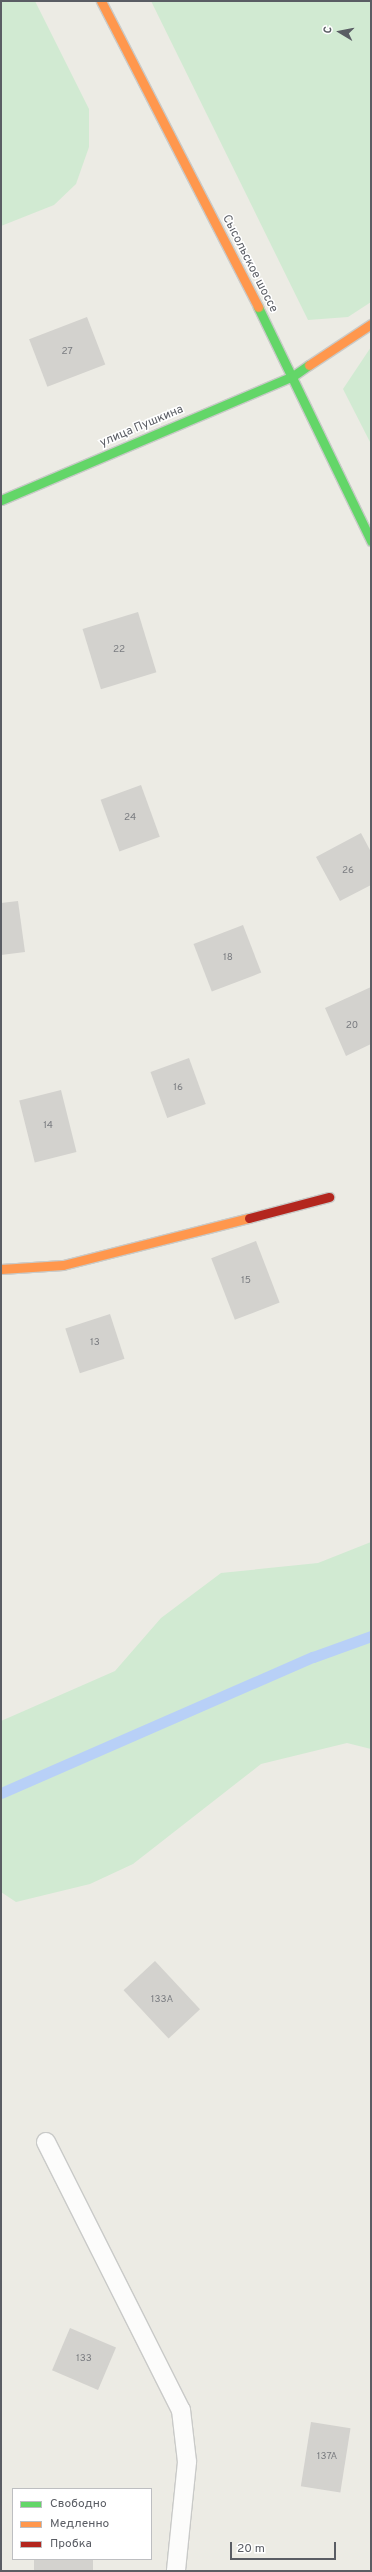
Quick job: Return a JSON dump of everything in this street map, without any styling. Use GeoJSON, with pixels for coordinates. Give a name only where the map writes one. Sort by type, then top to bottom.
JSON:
{"type":"FeatureCollection","features":[{"type":"Feature","properties":{"kind":"main road","name":"Сысольское шоссе"},"geometry":{"type":"LineString","coordinates":[[101,1],[293,376],[371,541]]}},
{"type":"Feature","properties":{"kind":"main road","name":"улица Пушкина"},"geometry":{"type":"LineString","coordinates":[[1,500],[293,376],[371,324]]}},
{"type":"Feature","properties":{"kind":"main road"},"geometry":{"type":"LineString","coordinates":[[1,1270],[63,1265],[328,1197]]}},
{"type":"Feature","properties":{"kind":"lane"},"geometry":{"type":"LineString","coordinates":[[46,2142],[181,2410],[187,2462],[176,2571]]}},
{"type":"Feature","properties":{"kind":"green space"},"geometry":{"type":"Polygon","coordinates":[[[1,1],[35,1],[89,109],[89,147],[76,184],[54,205],[1,226],[1,1]]]}},
{"type":"Feature","properties":{"kind":"green space"},"geometry":{"type":"Polygon","coordinates":[[[151,1],[371,1],[371,302],[348,317],[308,320],[151,1]]]}},
{"type":"Feature","properties":{"kind":"green space"},"geometry":{"type":"Polygon","coordinates":[[[371,347],[371,444],[343,389],[371,347]]]}},
{"type":"Feature","properties":{"kind":"green space"},"geometry":{"type":"Polygon","coordinates":[[[371,1542],[371,1749],[347,1743],[261,1764],[133,1864],[90,1884],[16,1902],[1,1892],[1,1721],[115,1671],[161,1618],[221,1573],[318,1563],[371,1542]]]}},
{"type":"Feature","properties":{"kind":"building"},"geometry":{"type":"Polygon","coordinates":[[[87,317],[105,365],[47,387],[29,339],[87,317]]]}},
{"type":"Feature","properties":{"kind":"building"},"geometry":{"type":"Polygon","coordinates":[[[138,612],[156,672],[101,689],[83,629],[138,612]]]}},
{"type":"Feature","properties":{"kind":"building"},"geometry":{"type":"Polygon","coordinates":[[[141,785],[160,837],[119,851],[101,800],[141,785]]]}},
{"type":"Feature","properties":{"kind":"building"},"geometry":{"type":"Polygon","coordinates":[[[361,833],[371,852],[371,885],[340,901],[316,857],[361,833]]]}},
{"type":"Feature","properties":{"kind":"building"},"geometry":{"type":"Polygon","coordinates":[[[18,901],[25,952],[1,955],[1,903],[18,901]]]}},
{"type":"Feature","properties":{"kind":"building"},"geometry":{"type":"Polygon","coordinates":[[[243,925],[261,973],[212,992],[194,944],[243,925]]]}},
{"type":"Feature","properties":{"kind":"building"},"geometry":{"type":"Polygon","coordinates":[[[371,987],[371,1044],[346,1056],[325,1008],[371,987]]]}},
{"type":"Feature","properties":{"kind":"building"},"geometry":{"type":"Polygon","coordinates":[[[189,1058],[206,1104],[167,1118],[150,1072],[189,1058]]]}},
{"type":"Feature","properties":{"kind":"building"},"geometry":{"type":"Polygon","coordinates":[[[61,1090],[76,1152],[35,1163],[19,1100],[61,1090]]]}},
{"type":"Feature","properties":{"kind":"building"},"geometry":{"type":"Polygon","coordinates":[[[256,1241],[280,1303],[235,1320],[211,1258],[256,1241]]]}},
{"type":"Feature","properties":{"kind":"building"},"geometry":{"type":"Polygon","coordinates":[[[110,1314],[125,1359],[80,1373],[65,1329],[110,1314]]]}},
{"type":"Feature","properties":{"kind":"building"},"geometry":{"type":"Polygon","coordinates":[[[155,1961],[200,2009],[169,2039],[124,1990],[155,1961]]]}},
{"type":"Feature","properties":{"kind":"building"},"geometry":{"type":"Polygon","coordinates":[[[70,2328],[116,2348],[98,2390],[52,2370],[70,2328]]]}},
{"type":"Feature","properties":{"kind":"building"},"geometry":{"type":"Polygon","coordinates":[[[311,2422],[351,2428],[340,2492],[301,2486],[311,2422]]]}},
{"type":"Feature","properties":{"kind":"building"},"geometry":{"type":"Polygon","coordinates":[[[34,2560],[93,2560],[93,2571],[34,2571],[34,2560]]]}},
{"type":"Feature","properties":{"kind":"waterway"},"geometry":{"type":"LineString","coordinates":[[1,1793],[313,1657],[371,1636]]}},
{"type":"Feature","properties":{"kind":"traffic: fast"},"geometry":{"type":"LineString","coordinates":[[258,307],[371,541]]}},
{"type":"Feature","properties":{"kind":"traffic: fast"},"geometry":{"type":"LineString","coordinates":[[1,500],[293,376],[309,365]]}},
{"type":"Feature","properties":{"kind":"traffic: slow"},"geometry":{"type":"LineString","coordinates":[[101,1],[258,307]]}},
{"type":"Feature","properties":{"kind":"traffic: slow"},"geometry":{"type":"LineString","coordinates":[[309,365],[371,324]]}},
{"type":"Feature","properties":{"kind":"traffic: slow"},"geometry":{"type":"LineString","coordinates":[[1,1269],[63,1265],[249,1218]]}},
{"type":"Feature","properties":{"kind":"traffic: jam"},"geometry":{"type":"LineString","coordinates":[[249,1218],[329,1197]]}}]}
